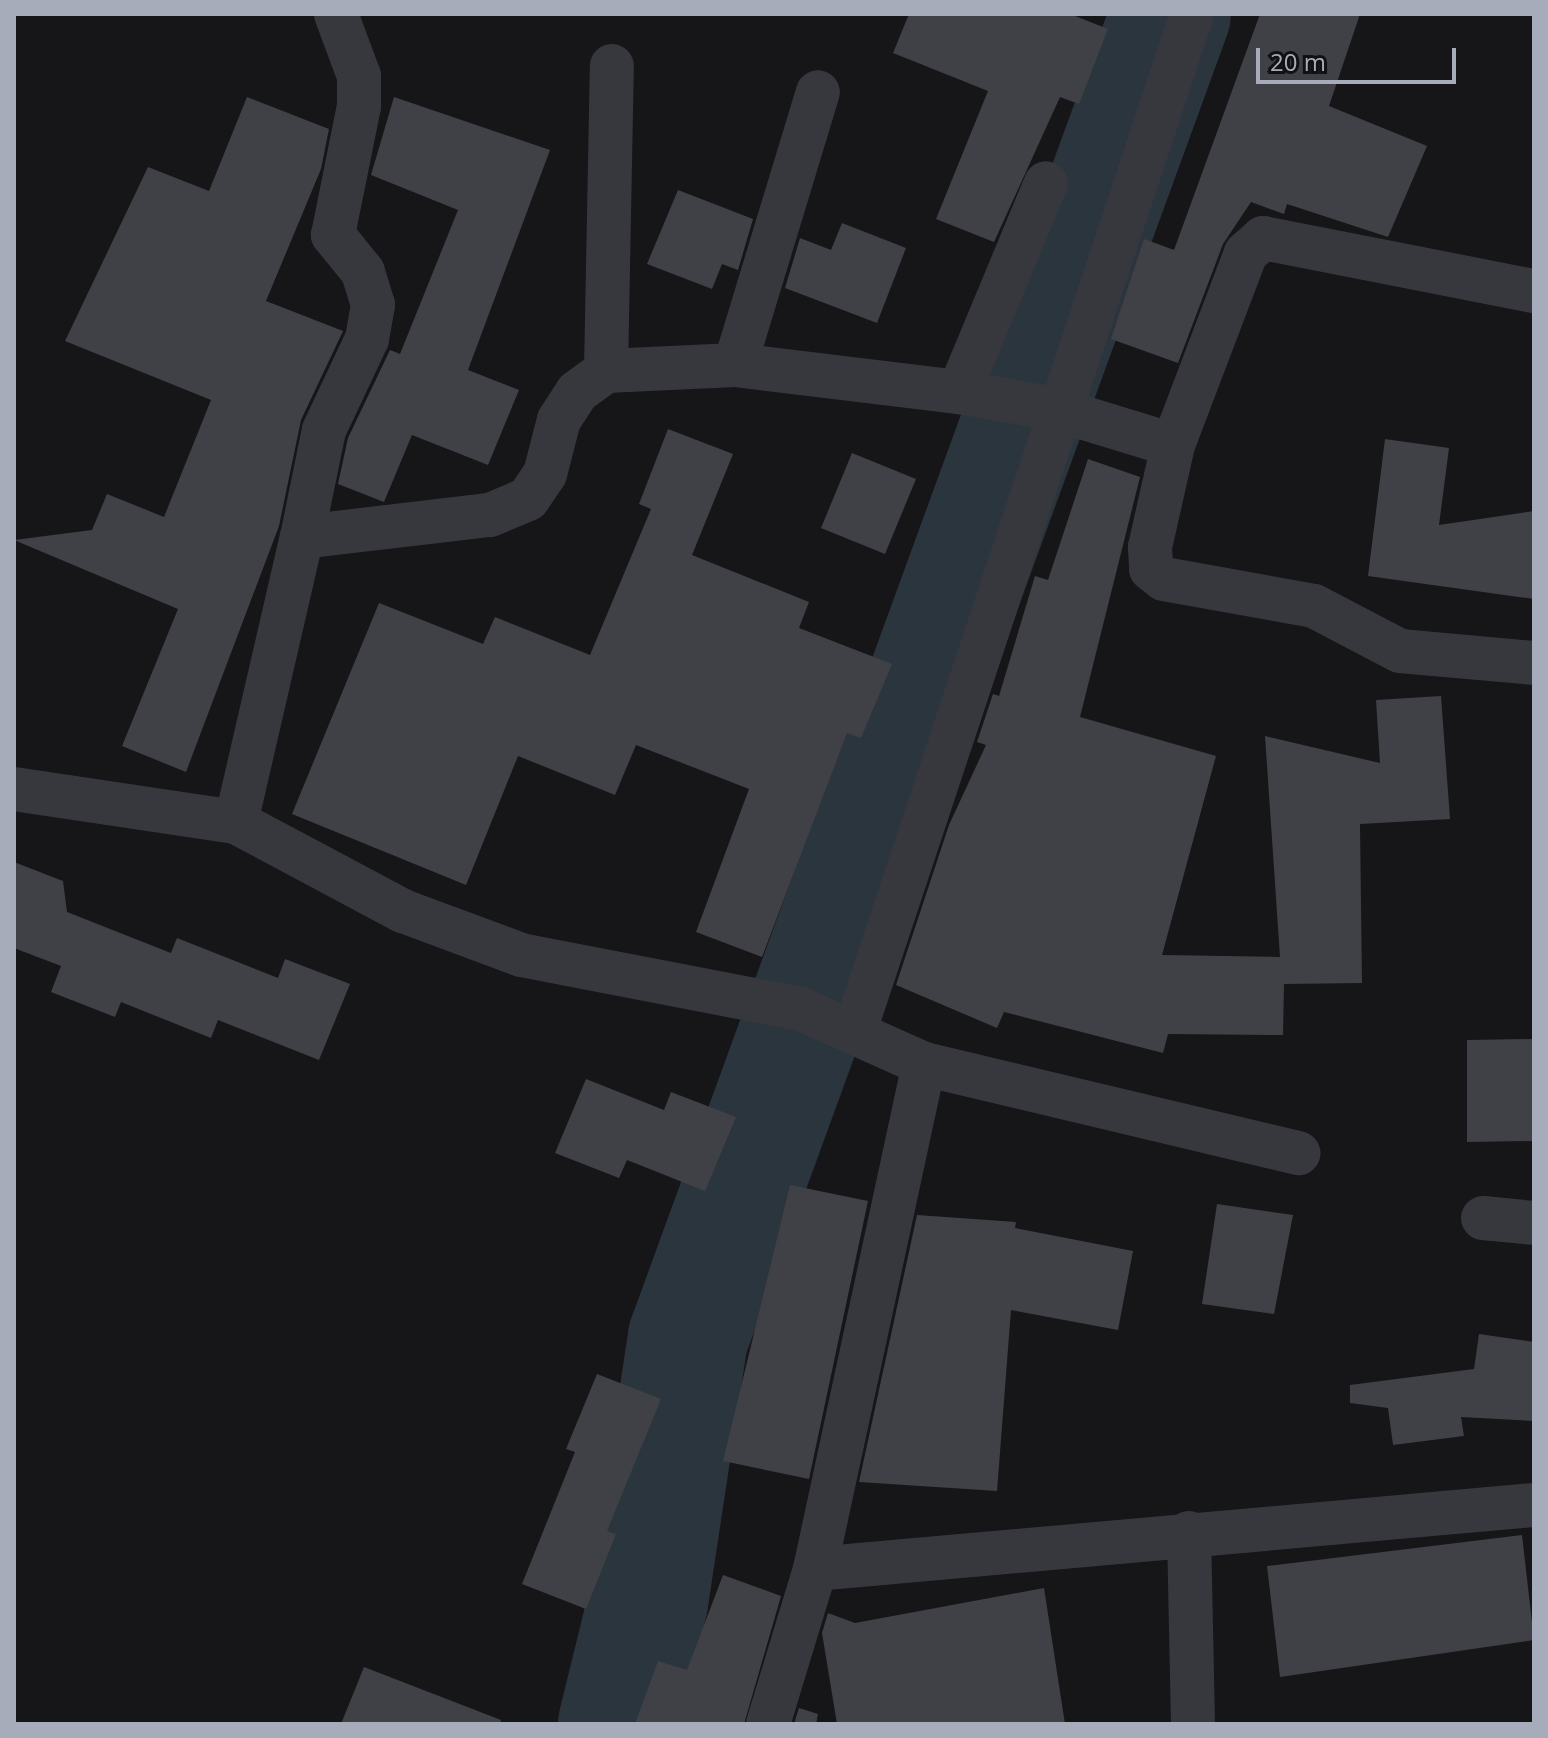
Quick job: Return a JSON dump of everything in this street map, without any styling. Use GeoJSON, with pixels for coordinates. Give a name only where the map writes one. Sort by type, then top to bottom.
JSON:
{"type":"FeatureCollection","features":[{"type":"Feature","properties":{"kind":"street"},"geometry":{"type":"LineString","coordinates":[[236,822],[324,430],[367,339],[373,305],[363,272],[333,235],[359,106],[359,76],[336,14]]}},
{"type":"Feature","properties":{"kind":"street"},"geometry":{"type":"LineString","coordinates":[[830,1020],[1192,14]]}},
{"type":"Feature","properties":{"kind":"street"},"geometry":{"type":"LineString","coordinates":[[606,371],[612,66]]}},
{"type":"Feature","properties":{"kind":"street"},"geometry":{"type":"LineString","coordinates":[[735,365],[818,92]]}},
{"type":"Feature","properties":{"kind":"street"},"geometry":{"type":"LineString","coordinates":[[968,393],[1046,183]]}},
{"type":"Feature","properties":{"kind":"street"},"geometry":{"type":"LineString","coordinates":[[1534,291],[1263,238],[1246,253],[1173,445],[1150,547],[1151,569],[1164,579],[1314,606],[1400,651],[1534,663]]}},
{"type":"Feature","properties":{"kind":"street"},"geometry":{"type":"LineString","coordinates":[[302,537],[490,515],[528,499],[545,474],[559,420],[577,392],[606,371],[735,365],[968,393],[1049,408],[1173,445]]}},
{"type":"Feature","properties":{"kind":"street"},"geometry":{"type":"LineString","coordinates":[[14,789],[236,822],[403,911],[521,955],[830,1020],[924,1064],[1299,1153]]}},
{"type":"Feature","properties":{"kind":"street"},"geometry":{"type":"LineString","coordinates":[[768,1724],[815,1569],[924,1064]]}},
{"type":"Feature","properties":{"kind":"street"},"geometry":{"type":"LineString","coordinates":[[1483,1218],[1534,1223]]}},
{"type":"Feature","properties":{"kind":"street"},"geometry":{"type":"LineString","coordinates":[[815,1569],[1189,1533],[1534,1505]]}},
{"type":"Feature","properties":{"kind":"street"},"geometry":{"type":"LineString","coordinates":[[1189,1533],[1193,1724]]}},
{"type":"Feature","properties":{"kind":"building"},"geometry":{"type":"Polygon","coordinates":[[[909,14],[1070,14],[1108,29],[1079,104],[1060,97],[994,242],[936,219],[988,91],[893,53],[909,14]]]}},
{"type":"Feature","properties":{"kind":"building"},"geometry":{"type":"Polygon","coordinates":[[[1260,14],[1360,14],[1329,106],[1427,146],[1388,237],[1287,204],[1284,214],[1251,202],[1223,244],[1178,363],[1111,339],[1144,239],[1174,250],[1260,14]]]}},
{"type":"Feature","properties":{"kind":"building"},"geometry":{"type":"Polygon","coordinates":[[[247,97],[329,129],[321,169],[266,301],[343,331],[301,420],[279,526],[186,772],[122,746],[178,609],[14,540],[92,530],[107,494],[164,517],[211,400],[65,341],[148,167],[209,191],[247,97]]]}},
{"type":"Feature","properties":{"kind":"building"},"geometry":{"type":"Polygon","coordinates":[[[394,97],[550,150],[468,370],[519,390],[488,465],[412,435],[384,502],[338,484],[348,438],[390,350],[400,354],[458,210],[371,175],[394,97]]]}},
{"type":"Feature","properties":{"kind":"building"},"geometry":{"type":"Polygon","coordinates":[[[678,190],[753,219],[738,270],[722,264],[712,289],[647,264],[678,190]]]}},
{"type":"Feature","properties":{"kind":"building"},"geometry":{"type":"Polygon","coordinates":[[[842,223],[906,248],[877,323],[785,288],[800,238],[831,250],[842,223]]]}},
{"type":"Feature","properties":{"kind":"building"},"geometry":{"type":"Polygon","coordinates":[[[668,429],[733,454],[692,555],[809,602],[799,628],[892,664],[861,738],[847,733],[762,957],[696,932],[749,789],[636,745],[615,795],[518,756],[466,885],[292,814],[379,603],[483,644],[495,617],[590,655],[651,509],[639,504],[668,429]]]}},
{"type":"Feature","properties":{"kind":"building"},"geometry":{"type":"Polygon","coordinates":[[[1385,439],[1449,448],[1439,525],[1534,511],[1534,599],[1368,576],[1385,439]]]}},
{"type":"Feature","properties":{"kind":"building"},"geometry":{"type":"Polygon","coordinates":[[[852,453],[916,479],[885,554],[821,528],[852,453]]]}},
{"type":"Feature","properties":{"kind":"building"},"geometry":{"type":"Polygon","coordinates":[[[1088,459],[1140,477],[1080,717],[1216,756],[1162,955],[1280,957],[1265,736],[1380,763],[1376,700],[1441,696],[1450,819],[1360,824],[1362,983],[1284,984],[1283,1035],[1168,1034],[1163,1053],[1004,1012],[997,1028],[896,985],[949,825],[986,745],[977,742],[993,694],[999,696],[1035,576],[1048,580],[1088,459]]]}},
{"type":"Feature","properties":{"kind":"building"},"geometry":{"type":"Polygon","coordinates":[[[14,862],[63,881],[67,912],[171,953],[177,938],[278,978],[285,959],[350,984],[319,1060],[218,1020],[211,1038],[121,1002],[115,1017],[51,992],[61,966],[14,948],[14,862]]]}},
{"type":"Feature","properties":{"kind":"building"},"geometry":{"type":"Polygon","coordinates":[[[1534,1039],[1534,1141],[1467,1142],[1467,1040],[1534,1039]]]}},
{"type":"Feature","properties":{"kind":"building"},"geometry":{"type":"Polygon","coordinates":[[[586,1079],[664,1110],[671,1092],[736,1117],[705,1191],[627,1160],[619,1178],[555,1153],[586,1079]]]}},
{"type":"Feature","properties":{"kind":"building"},"geometry":{"type":"Polygon","coordinates":[[[790,1185],[868,1201],[809,1479],[723,1461],[790,1185]]]}},
{"type":"Feature","properties":{"kind":"building"},"geometry":{"type":"Polygon","coordinates":[[[1217,1204],[1293,1215],[1274,1314],[1202,1304],[1217,1204]]]}},
{"type":"Feature","properties":{"kind":"building"},"geometry":{"type":"Polygon","coordinates":[[[917,1215],[1016,1222],[1015,1228],[1133,1251],[1118,1330],[1011,1310],[997,1491],[859,1482],[917,1215]]]}},
{"type":"Feature","properties":{"kind":"building"},"geometry":{"type":"Polygon","coordinates":[[[1479,1334],[1534,1342],[1534,1421],[1461,1417],[1464,1436],[1393,1445],[1388,1408],[1350,1403],[1350,1385],[1474,1369],[1479,1334]]]}},
{"type":"Feature","properties":{"kind":"building"},"geometry":{"type":"Polygon","coordinates":[[[597,1374],[661,1399],[607,1531],[616,1534],[586,1609],[522,1584],[575,1452],[566,1449],[597,1374]]]}},
{"type":"Feature","properties":{"kind":"building"},"geometry":{"type":"Polygon","coordinates":[[[1522,1535],[1534,1640],[1280,1677],[1267,1566],[1522,1535]]]}},
{"type":"Feature","properties":{"kind":"building"},"geometry":{"type":"Polygon","coordinates":[[[723,1575],[781,1596],[744,1724],[635,1724],[658,1661],[687,1670],[723,1575]]]}},
{"type":"Feature","properties":{"kind":"building"},"geometry":{"type":"Polygon","coordinates":[[[1044,1588],[1065,1724],[837,1724],[822,1633],[828,1613],[855,1623],[1044,1588]]]}},
{"type":"Feature","properties":{"kind":"building"},"geometry":{"type":"Polygon","coordinates":[[[364,1667],[501,1720],[500,1724],[341,1724],[364,1667]]]}},
{"type":"Feature","properties":{"kind":"building"},"geometry":{"type":"Polygon","coordinates":[[[799,1708],[818,1714],[816,1724],[794,1724],[799,1708]]]}},
{"type":"Feature","properties":{"kind":"waterway"},"geometry":{"type":"LineString","coordinates":[[618,1724],[648,1602],[688,1338],[1171,14]]}}]}
